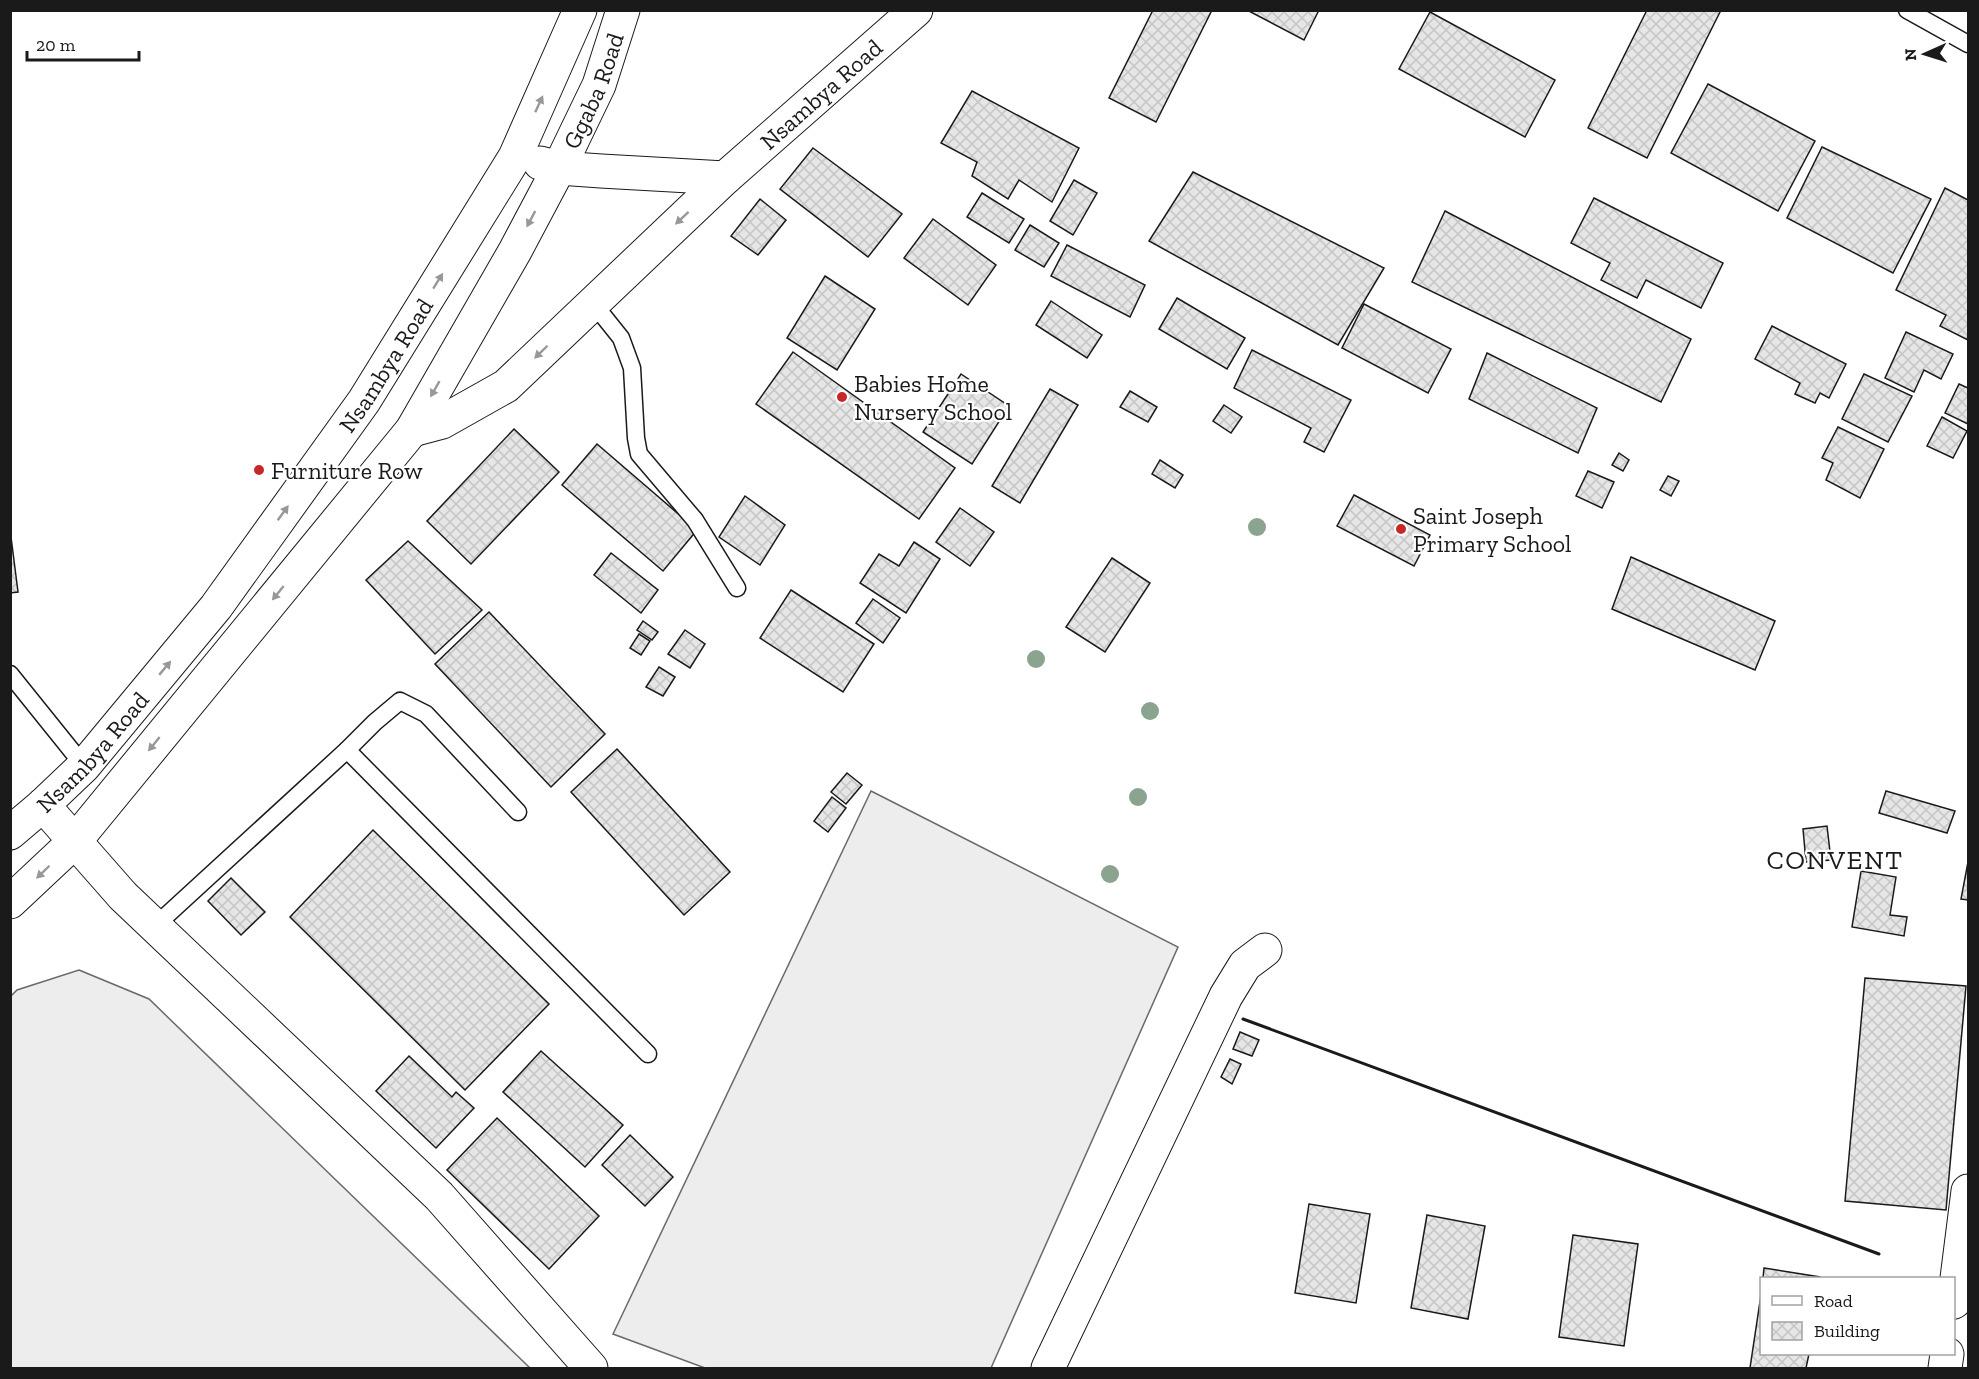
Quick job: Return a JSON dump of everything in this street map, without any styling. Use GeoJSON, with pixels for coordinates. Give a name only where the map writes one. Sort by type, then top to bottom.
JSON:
{"type":"FeatureCollection","features":[{"type":"Feature","properties":{"kind":"main road","name":"Ggaba Road"},"geometry":{"type":"LineString","coordinates":[[515,157],[580,10]]}},
{"type":"Feature","properties":{"kind":"main road","name":"Ggaba Road"},"geometry":{"type":"LineString","coordinates":[[412,430],[559,168],[599,85],[623,10]]}},
{"type":"Feature","properties":{"kind":"main road","name":"Nsambya Road"},"geometry":{"type":"LineString","coordinates":[[10,902],[75,841],[412,430],[442,422],[506,386],[725,178],[916,10]]}},
{"type":"Feature","properties":{"kind":"main road"},"geometry":{"type":"LineString","coordinates":[[515,157],[559,168],[725,178]]}},
{"type":"Feature","properties":{"kind":"main road","name":"Nsambya Road"},"geometry":{"type":"LineString","coordinates":[[10,833],[84,766],[216,607],[364,401],[515,157]]}},
{"type":"Feature","properties":{"kind":"main road"},"geometry":{"type":"LineString","coordinates":[[43,805],[123,896],[439,1196],[591,1368]]}},
{"type":"Feature","properties":{"kind":"main road"},"geometry":{"type":"LineString","coordinates":[[1048,1368],[1226,996],[1245,965],[1265,950]]}},
{"type":"Feature","properties":{"kind":"main road"},"geometry":{"type":"LineString","coordinates":[[1955,1287],[1968,1191]]}},
{"type":"Feature","properties":{"kind":"lane"},"geometry":{"type":"LineString","coordinates":[[1907,10],[1968,44]]}},
{"type":"Feature","properties":{"kind":"lane"},"geometry":{"type":"LineString","coordinates":[[593,303],[621,338],[632,368],[639,454],[695,520],[737,588]]}},
{"type":"Feature","properties":{"kind":"lane"},"geometry":{"type":"LineString","coordinates":[[10,674],[84,766]]}},
{"type":"Feature","properties":{"kind":"lane"},"geometry":{"type":"LineString","coordinates":[[155,926],[400,701],[426,714],[518,812]]}},
{"type":"Feature","properties":{"kind":"lane"},"geometry":{"type":"LineString","coordinates":[[347,750],[648,1054]]}},
{"type":"Feature","properties":{"kind":"shaded area"},"geometry":{"type":"Polygon","coordinates":[[[871,791],[1178,947],[991,1368],[705,1368],[613,1334],[871,791]]]}},
{"type":"Feature","properties":{"kind":"shaded area"},"geometry":{"type":"Polygon","coordinates":[[[79,970],[149,999],[530,1368],[11,1368],[11,996],[17,990],[79,970]]]}},
{"type":"Feature","properties":{"kind":"building"},"geometry":{"type":"Polygon","coordinates":[[[1153,10],[1212,10],[1156,122],[1109,98],[1153,10]]]}},
{"type":"Feature","properties":{"kind":"building"},"geometry":{"type":"Polygon","coordinates":[[[1247,10],[1319,10],[1304,40],[1247,10]]]}},
{"type":"Feature","properties":{"kind":"building"},"geometry":{"type":"Polygon","coordinates":[[[1647,10],[1721,10],[1647,158],[1588,128],[1647,10]]]}},
{"type":"Feature","properties":{"kind":"building"},"geometry":{"type":"Polygon","coordinates":[[[1430,12],[1555,80],[1525,137],[1399,69],[1430,12]]]}},
{"type":"Feature","properties":{"kind":"building"},"geometry":{"type":"Polygon","coordinates":[[[1708,84],[1815,141],[1778,211],[1671,153],[1708,84]]]}},
{"type":"Feature","properties":{"kind":"building"},"geometry":{"type":"Polygon","coordinates":[[[972,91],[1079,148],[1052,202],[1019,180],[1008,199],[972,176],[977,162],[941,143],[972,91]]]}},
{"type":"Feature","properties":{"kind":"building"},"geometry":{"type":"Polygon","coordinates":[[[1822,147],[1931,199],[1893,273],[1787,218],[1822,147]]]}},
{"type":"Feature","properties":{"kind":"building"},"geometry":{"type":"Polygon","coordinates":[[[813,148],[902,214],[868,257],[780,189],[813,148]]]}},
{"type":"Feature","properties":{"kind":"building"},"geometry":{"type":"Polygon","coordinates":[[[1193,172],[1384,268],[1338,345],[1149,241],[1193,172]]]}},
{"type":"Feature","properties":{"kind":"building"},"geometry":{"type":"Polygon","coordinates":[[[1074,180],[1097,193],[1073,235],[1050,221],[1074,180]]]}},
{"type":"Feature","properties":{"kind":"building"},"geometry":{"type":"Polygon","coordinates":[[[1945,188],[1968,200],[1968,340],[1940,326],[1946,315],[1896,290],[1945,188]]]}},
{"type":"Feature","properties":{"kind":"building"},"geometry":{"type":"Polygon","coordinates":[[[982,193],[1024,219],[1009,243],[967,217],[982,193]]]}},
{"type":"Feature","properties":{"kind":"building"},"geometry":{"type":"Polygon","coordinates":[[[1594,198],[1723,263],[1701,308],[1646,280],[1637,298],[1601,280],[1610,263],[1571,243],[1594,198]]]}},
{"type":"Feature","properties":{"kind":"building"},"geometry":{"type":"Polygon","coordinates":[[[760,199],[786,220],[758,255],[731,236],[760,199]]]}},
{"type":"Feature","properties":{"kind":"building"},"geometry":{"type":"Polygon","coordinates":[[[1445,211],[1691,339],[1661,402],[1412,282],[1445,211]]]}},
{"type":"Feature","properties":{"kind":"building"},"geometry":{"type":"Polygon","coordinates":[[[933,219],[996,265],[968,305],[904,258],[933,219]]]}},
{"type":"Feature","properties":{"kind":"building"},"geometry":{"type":"Polygon","coordinates":[[[1030,225],[1059,243],[1044,267],[1015,250],[1030,225]]]}},
{"type":"Feature","properties":{"kind":"building"},"geometry":{"type":"Polygon","coordinates":[[[1067,245],[1145,285],[1130,317],[1051,276],[1067,245]]]}},
{"type":"Feature","properties":{"kind":"building"},"geometry":{"type":"Polygon","coordinates":[[[825,276],[875,309],[837,370],[787,338],[825,276]]]}},
{"type":"Feature","properties":{"kind":"building"},"geometry":{"type":"Polygon","coordinates":[[[1177,298],[1245,338],[1227,369],[1159,329],[1177,298]]]}},
{"type":"Feature","properties":{"kind":"building"},"geometry":{"type":"Polygon","coordinates":[[[1051,301],[1102,335],[1087,358],[1036,325],[1051,301]]]}},
{"type":"Feature","properties":{"kind":"building"},"geometry":{"type":"Polygon","coordinates":[[[1364,304],[1451,349],[1428,393],[1342,348],[1364,304]]]}},
{"type":"Feature","properties":{"kind":"building"},"geometry":{"type":"Polygon","coordinates":[[[1772,326],[1846,364],[1829,398],[1820,393],[1815,403],[1795,394],[1800,383],[1755,359],[1772,326]]]}},
{"type":"Feature","properties":{"kind":"building"},"geometry":{"type":"Polygon","coordinates":[[[1906,332],[1953,354],[1941,379],[1924,370],[1914,392],[1885,378],[1906,332]]]}},
{"type":"Feature","properties":{"kind":"building"},"geometry":{"type":"Polygon","coordinates":[[[1252,350],[1351,400],[1324,452],[1304,442],[1311,428],[1234,388],[1252,350]]]}},
{"type":"Feature","properties":{"kind":"building"},"geometry":{"type":"Polygon","coordinates":[[[793,352],[955,468],[919,519],[756,404],[793,352]]]}},
{"type":"Feature","properties":{"kind":"building"},"geometry":{"type":"Polygon","coordinates":[[[1487,353],[1597,408],[1578,453],[1469,399],[1487,353]]]}},
{"type":"Feature","properties":{"kind":"building"},"geometry":{"type":"Polygon","coordinates":[[[961,374],[1009,406],[972,464],[923,432],[961,374]]]}},
{"type":"Feature","properties":{"kind":"building"},"geometry":{"type":"Polygon","coordinates":[[[1864,374],[1912,396],[1888,442],[1842,419],[1864,374]]]}},
{"type":"Feature","properties":{"kind":"building"},"geometry":{"type":"Polygon","coordinates":[[[1959,384],[1968,388],[1968,424],[1945,413],[1959,384]]]}},
{"type":"Feature","properties":{"kind":"building"},"geometry":{"type":"Polygon","coordinates":[[[1050,389],[1078,405],[1020,503],[992,486],[1050,389]]]}},
{"type":"Feature","properties":{"kind":"building"},"geometry":{"type":"Polygon","coordinates":[[[1130,391],[1157,407],[1148,422],[1120,407],[1130,391]]]}},
{"type":"Feature","properties":{"kind":"building"},"geometry":{"type":"Polygon","coordinates":[[[1224,405],[1242,417],[1231,433],[1213,421],[1224,405]]]}},
{"type":"Feature","properties":{"kind":"building"},"geometry":{"type":"Polygon","coordinates":[[[1942,417],[1967,431],[1953,458],[1927,446],[1942,417]]]}},
{"type":"Feature","properties":{"kind":"building"},"geometry":{"type":"Polygon","coordinates":[[[1838,427],[1884,449],[1860,498],[1826,480],[1833,463],[1822,458],[1838,427]]]}},
{"type":"Feature","properties":{"kind":"building"},"geometry":{"type":"Polygon","coordinates":[[[514,429],[559,472],[471,564],[427,521],[514,429]]]}},
{"type":"Feature","properties":{"kind":"building"},"geometry":{"type":"Polygon","coordinates":[[[597,444],[697,530],[663,571],[562,485],[597,444]]]}},
{"type":"Feature","properties":{"kind":"building"},"geometry":{"type":"Polygon","coordinates":[[[1619,453],[1629,460],[1623,471],[1612,465],[1619,453]]]}},
{"type":"Feature","properties":{"kind":"building"},"geometry":{"type":"Polygon","coordinates":[[[1160,460],[1183,475],[1175,488],[1152,474],[1160,460]]]}},
{"type":"Feature","properties":{"kind":"building"},"geometry":{"type":"Polygon","coordinates":[[[1588,471],[1614,482],[1602,508],[1576,496],[1588,471]]]}},
{"type":"Feature","properties":{"kind":"building"},"geometry":{"type":"Polygon","coordinates":[[[1668,476],[1679,481],[1671,496],[1660,490],[1668,476]]]}},
{"type":"Feature","properties":{"kind":"building"},"geometry":{"type":"Polygon","coordinates":[[[1354,495],[1430,535],[1414,566],[1337,526],[1354,495]]]}},
{"type":"Feature","properties":{"kind":"building"},"geometry":{"type":"Polygon","coordinates":[[[745,496],[785,525],[760,565],[719,537],[745,496]]]}},
{"type":"Feature","properties":{"kind":"building"},"geometry":{"type":"Polygon","coordinates":[[[960,508],[994,532],[970,566],[936,542],[960,508]]]}},
{"type":"Feature","properties":{"kind":"building"},"geometry":{"type":"Polygon","coordinates":[[[10,529],[18,592],[10,593],[10,529]]]}},
{"type":"Feature","properties":{"kind":"building"},"geometry":{"type":"Polygon","coordinates":[[[408,541],[482,610],[435,654],[366,580],[408,541]]]}},
{"type":"Feature","properties":{"kind":"building"},"geometry":{"type":"Polygon","coordinates":[[[914,542],[940,559],[906,613],[860,583],[879,554],[899,566],[914,542]]]}},
{"type":"Feature","properties":{"kind":"building"},"geometry":{"type":"Polygon","coordinates":[[[611,553],[658,590],[641,613],[594,575],[611,553]]]}},
{"type":"Feature","properties":{"kind":"building"},"geometry":{"type":"Polygon","coordinates":[[[1631,557],[1775,621],[1755,670],[1612,609],[1631,557]]]}},
{"type":"Feature","properties":{"kind":"building"},"geometry":{"type":"Polygon","coordinates":[[[1112,558],[1150,583],[1105,652],[1066,627],[1112,558]]]}},
{"type":"Feature","properties":{"kind":"building"},"geometry":{"type":"Polygon","coordinates":[[[791,590],[874,644],[843,692],[760,638],[791,590]]]}},
{"type":"Feature","properties":{"kind":"building"},"geometry":{"type":"Polygon","coordinates":[[[873,599],[900,618],[883,643],[856,623],[873,599]]]}},
{"type":"Feature","properties":{"kind":"building"},"geometry":{"type":"Polygon","coordinates":[[[489,612],[605,734],[551,787],[435,664],[489,612]]]}},
{"type":"Feature","properties":{"kind":"building"},"geometry":{"type":"Polygon","coordinates":[[[643,621],[658,632],[652,640],[637,630],[643,621]]]}},
{"type":"Feature","properties":{"kind":"building"},"geometry":{"type":"Polygon","coordinates":[[[685,630],[705,644],[690,668],[668,654],[685,630]]]}},
{"type":"Feature","properties":{"kind":"building"},"geometry":{"type":"Polygon","coordinates":[[[639,634],[650,641],[641,655],[630,648],[639,634]]]}},
{"type":"Feature","properties":{"kind":"building"},"geometry":{"type":"Polygon","coordinates":[[[659,667],[675,677],[663,696],[646,687],[659,667]]]}},
{"type":"Feature","properties":{"kind":"building"},"geometry":{"type":"Polygon","coordinates":[[[617,749],[730,872],[684,915],[571,792],[617,749]]]}},
{"type":"Feature","properties":{"kind":"building"},"geometry":{"type":"Polygon","coordinates":[[[847,773],[862,785],[846,804],[831,792],[847,773]]]}},
{"type":"Feature","properties":{"kind":"building"},"geometry":{"type":"Polygon","coordinates":[[[1886,791],[1955,811],[1947,833],[1879,813],[1886,791]]]}},
{"type":"Feature","properties":{"kind":"building"},"geometry":{"type":"Polygon","coordinates":[[[832,797],[846,808],[828,832],[814,821],[832,797]]]}},
{"type":"Feature","properties":{"kind":"building"},"geometry":{"type":"Polygon","coordinates":[[[1827,826],[1831,860],[1806,862],[1803,829],[1827,826]]]}},
{"type":"Feature","properties":{"kind":"building"},"geometry":{"type":"Polygon","coordinates":[[[373,830],[549,1004],[465,1090],[290,917],[373,830]]]}},
{"type":"Feature","properties":{"kind":"building"},"geometry":{"type":"Polygon","coordinates":[[[1968,862],[1968,900],[1961,899],[1968,862]]]}},
{"type":"Feature","properties":{"kind":"building"},"geometry":{"type":"Polygon","coordinates":[[[1861,871],[1896,877],[1890,915],[1907,917],[1904,936],[1852,927],[1861,871]]]}},
{"type":"Feature","properties":{"kind":"building"},"geometry":{"type":"Polygon","coordinates":[[[231,878],[265,912],[241,935],[208,901],[231,878]]]}},
{"type":"Feature","properties":{"kind":"building"},"geometry":{"type":"Polygon","coordinates":[[[1865,978],[1966,986],[1946,1210],[1845,1201],[1865,978]]]}},
{"type":"Feature","properties":{"kind":"building"},"geometry":{"type":"Polygon","coordinates":[[[1240,1032],[1259,1040],[1252,1056],[1233,1049],[1240,1032]]]}},
{"type":"Feature","properties":{"kind":"building"},"geometry":{"type":"Polygon","coordinates":[[[541,1051],[623,1125],[585,1167],[503,1092],[541,1051]]]}},
{"type":"Feature","properties":{"kind":"building"},"geometry":{"type":"Polygon","coordinates":[[[409,1056],[452,1097],[456,1092],[474,1108],[436,1148],[376,1091],[409,1056]]]}},
{"type":"Feature","properties":{"kind":"building"},"geometry":{"type":"Polygon","coordinates":[[[1230,1059],[1241,1064],[1232,1084],[1221,1077],[1230,1059]]]}},
{"type":"Feature","properties":{"kind":"building"},"geometry":{"type":"Polygon","coordinates":[[[497,1118],[599,1216],[549,1269],[447,1170],[497,1118]]]}},
{"type":"Feature","properties":{"kind":"building"},"geometry":{"type":"Polygon","coordinates":[[[630,1135],[673,1177],[645,1206],[602,1165],[630,1135]]]}},
{"type":"Feature","properties":{"kind":"building"},"geometry":{"type":"Polygon","coordinates":[[[1309,1204],[1370,1214],[1356,1303],[1295,1293],[1309,1204]]]}},
{"type":"Feature","properties":{"kind":"building"},"geometry":{"type":"Polygon","coordinates":[[[1427,1215],[1485,1226],[1468,1319],[1411,1308],[1427,1215]]]}},
{"type":"Feature","properties":{"kind":"building"},"geometry":{"type":"Polygon","coordinates":[[[1573,1235],[1638,1244],[1624,1346],[1559,1337],[1573,1235]]]}},
{"type":"Feature","properties":{"kind":"building"},"geometry":{"type":"Polygon","coordinates":[[[1764,1268],[1820,1277],[1763,1277],[1764,1268]]]}},
{"type":"Feature","properties":{"kind":"building"},"geometry":{"type":"Polygon","coordinates":[[[1760,1301],[1760,1355],[1809,1355],[1806,1368],[1750,1368],[1760,1301]]]}},
{"type":"Feature","properties":{"kind":"wall"},"geometry":{"type":"LineString","coordinates":[[1243,1019],[1879,1254]]}},
{"type":"Feature","properties":{"kind":"place","name":"Babies Home Nursery School"},"geometry":{"type":"Point","coordinates":[842,397]}},
{"type":"Feature","properties":{"kind":"place","name":"Furniture Row"},"geometry":{"type":"Point","coordinates":[259,470]}},
{"type":"Feature","properties":{"kind":"place","name":"Saint Joseph Primary School"},"geometry":{"type":"Point","coordinates":[1401,529]}},
{"type":"Feature","properties":{"kind":"district","name":"CONVENT"},"geometry":{"type":"Point","coordinates":[1835,860]}}]}
